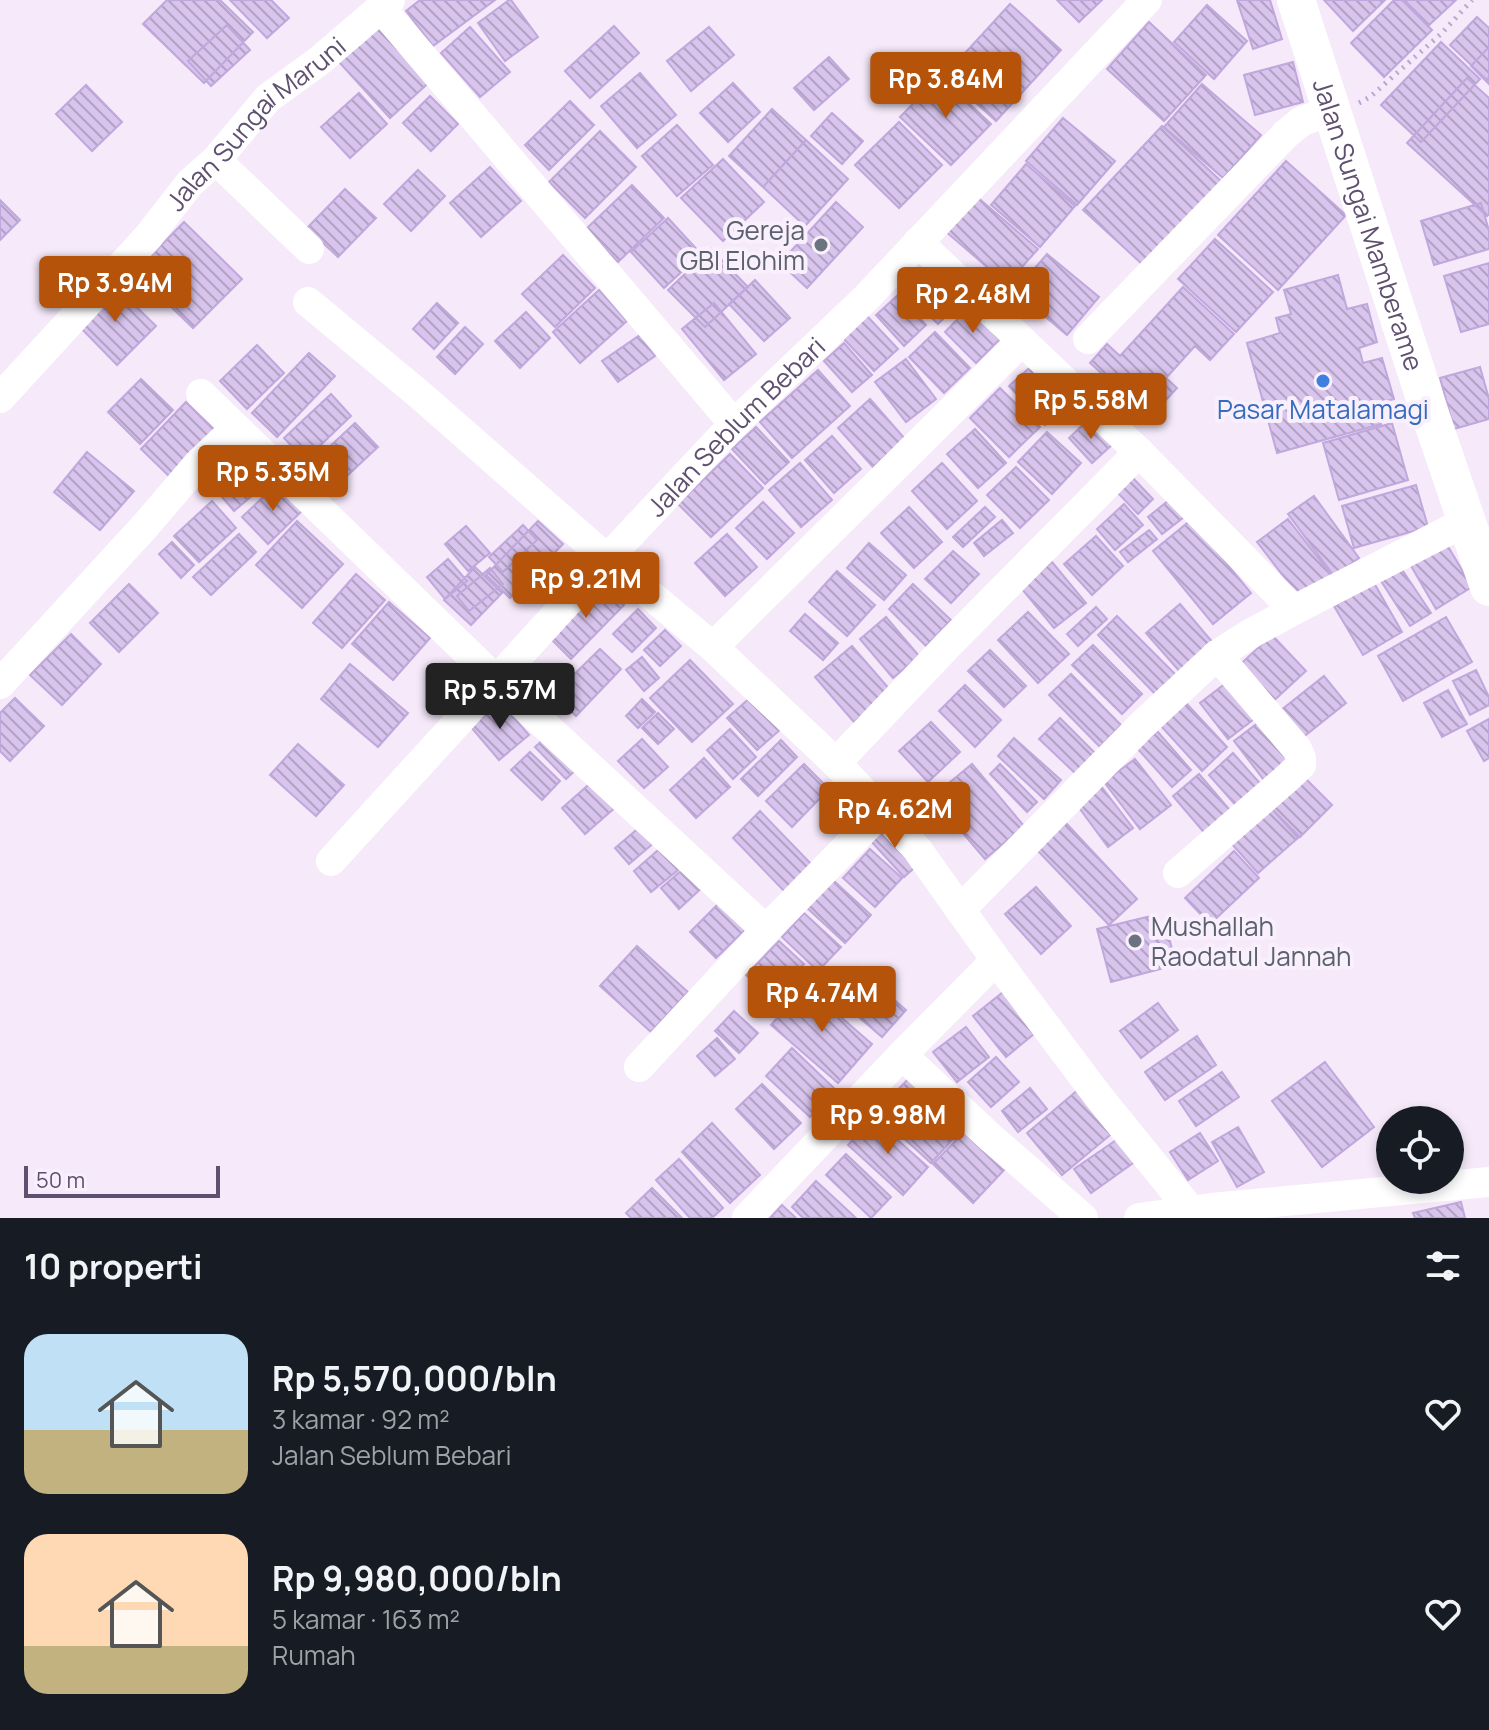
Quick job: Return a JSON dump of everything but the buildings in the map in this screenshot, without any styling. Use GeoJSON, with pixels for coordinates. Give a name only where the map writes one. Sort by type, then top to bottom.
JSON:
{"type":"FeatureCollection","features":[{"type":"Feature","properties":{"kind":"street","name":"Jalan Seblum Bebari"},"geometry":{"type":"LineString","coordinates":[[331,861],[734,424],[866,298],[1147,0]]}},
{"type":"Feature","properties":{"kind":"street","name":"Jalan Sungai Mamberame"},"geometry":{"type":"LineString","coordinates":[[1296,0],[1489,587]]}},
{"type":"Feature","properties":{"kind":"street"},"geometry":{"type":"LineString","coordinates":[[385,4],[734,424]]}},
{"type":"Feature","properties":{"kind":"street","name":"Jalan Sungai Maruni"},"geometry":{"type":"LineString","coordinates":[[0,398],[148,237],[190,183],[216,160],[268,98],[319,61],[385,4]]}},
{"type":"Feature","properties":{"kind":"street"},"geometry":{"type":"LineString","coordinates":[[1088,339],[1286,134],[1302,121],[1331,111]]}},
{"type":"Feature","properties":{"kind":"street"},"geometry":{"type":"LineString","coordinates":[[216,160],[309,249]]}},
{"type":"Feature","properties":{"kind":"street"},"geometry":{"type":"LineString","coordinates":[[918,242],[1139,452],[1294,610]]}},
{"type":"Feature","properties":{"kind":"street"},"geometry":{"type":"LineString","coordinates":[[308,302],[713,647],[836,763],[917,849],[1098,1096],[1206,1213]]}},
{"type":"Feature","properties":{"kind":"street"},"geometry":{"type":"LineString","coordinates":[[713,647],[1022,341]]}},
{"type":"Feature","properties":{"kind":"street"},"geometry":{"type":"LineString","coordinates":[[201,394],[497,681],[766,930]]}},
{"type":"Feature","properties":{"kind":"street"},"geometry":{"type":"LineString","coordinates":[[0,684],[198,464],[236,428]]}},
{"type":"Feature","properties":{"kind":"street"},"geometry":{"type":"LineString","coordinates":[[836,763],[1139,452]]}},
{"type":"Feature","properties":{"kind":"street"},"geometry":{"type":"LineString","coordinates":[[960,910],[1142,725],[1217,655],[1294,610],[1467,521]]}},
{"type":"Feature","properties":{"kind":"street"},"geometry":{"type":"LineString","coordinates":[[1178,873],[1301,765],[1297,749],[1217,655]]}},
{"type":"Feature","properties":{"kind":"street"},"geometry":{"type":"LineString","coordinates":[[639,1067],[882,811]]}},
{"type":"Feature","properties":{"kind":"street"},"geometry":{"type":"LineString","coordinates":[[747,1218],[996,960]]}},
{"type":"Feature","properties":{"kind":"street"},"geometry":{"type":"LineString","coordinates":[[902,1055],[1083,1218]]}},
{"type":"Feature","properties":{"kind":"street"},"geometry":{"type":"LineString","coordinates":[[1139,1218],[1489,1182]]}},
{"type":"Feature","properties":{"kind":"path"},"geometry":{"type":"LineString","coordinates":[[1331,111],[1370,97],[1442,33],[1472,0]]}},
{"type":"Feature","properties":{"kind":"place","name":"Gereja GBI Elohim"},"geometry":{"type":"Point","coordinates":[821,245]}},
{"type":"Feature","properties":{"kind":"place","name":"Pasar Matalamagi"},"geometry":{"type":"Point","coordinates":[1323,381]}},
{"type":"Feature","properties":{"kind":"place","name":"Mushallah Raodatul Jannah"},"geometry":{"type":"Point","coordinates":[1135,941]}}]}
